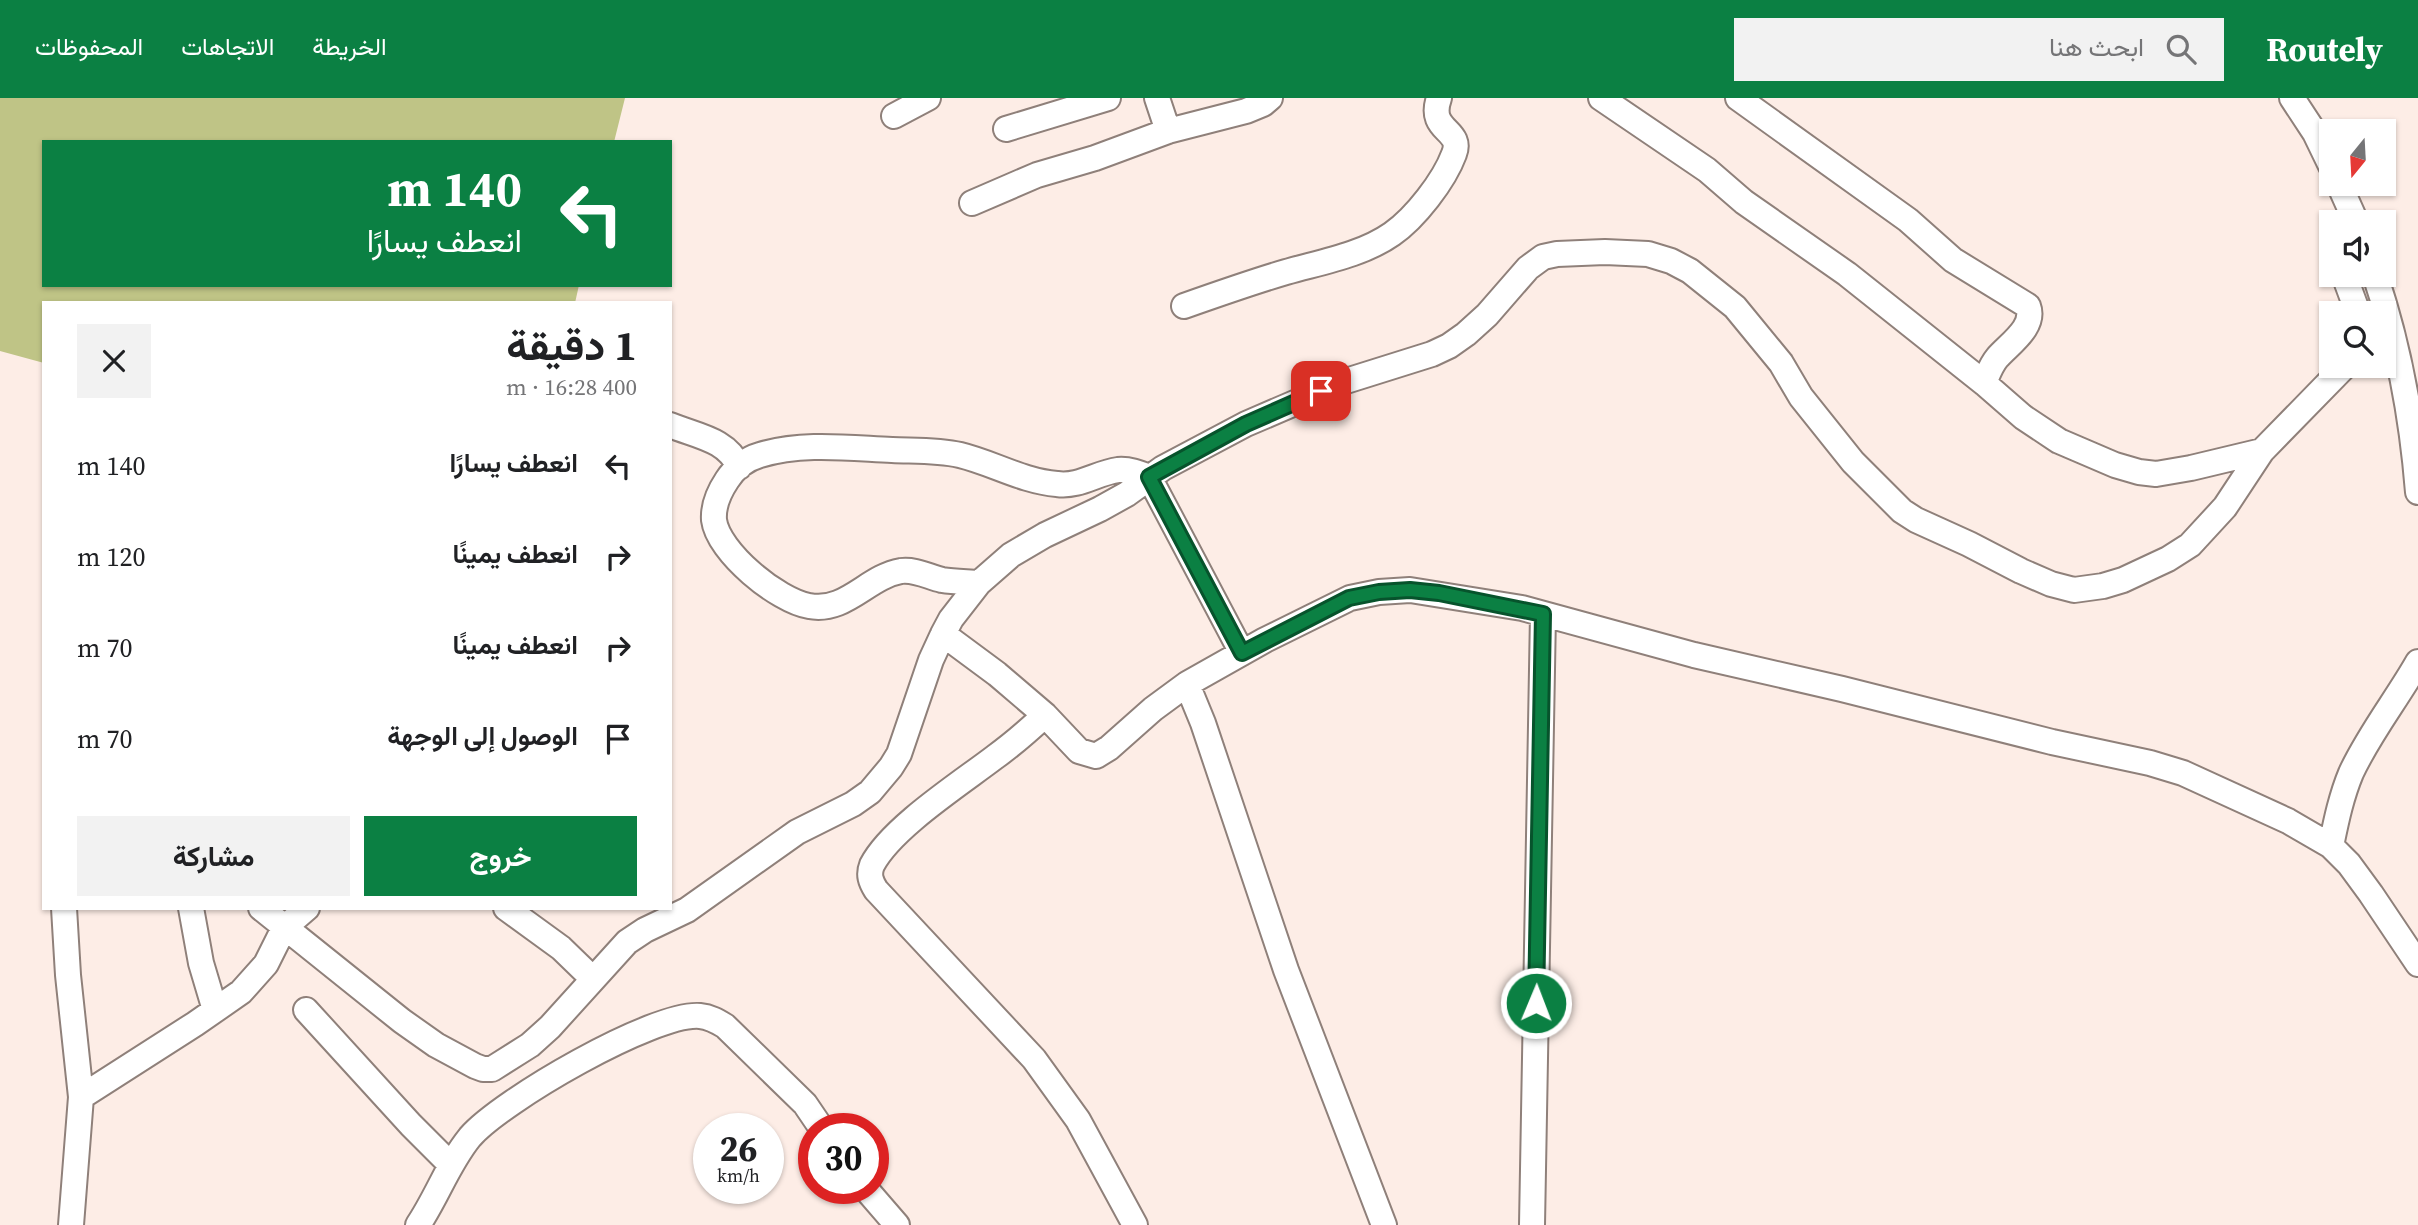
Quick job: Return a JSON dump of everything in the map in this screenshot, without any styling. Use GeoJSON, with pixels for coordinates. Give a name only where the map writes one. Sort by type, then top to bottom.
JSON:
{"type":"FeatureCollection","features":[{"type":"Feature","properties":{"kind":"street"},"geometry":{"type":"LineString","coordinates":[[894,116],[928,98]]}},
{"type":"Feature","properties":{"kind":"street"},"geometry":{"type":"LineString","coordinates":[[1006,129],[1108,98]]}},
{"type":"Feature","properties":{"kind":"street"},"geometry":{"type":"LineString","coordinates":[[1157,98],[1168,131]]}},
{"type":"Feature","properties":{"kind":"street"},"geometry":{"type":"LineString","coordinates":[[972,202],[1037,175],[1095,158],[1168,131],[1233,116],[1263,104],[1270,98]]}},
{"type":"Feature","properties":{"kind":"street"},"geometry":{"type":"LineString","coordinates":[[1184,306],[1355,252],[1381,241],[1402,226],[1430,194],[1450,164],[1456,149],[1454,138],[1438,122],[1435,111],[1439,98]]}},
{"type":"Feature","properties":{"kind":"street"},"geometry":{"type":"LineString","coordinates":[[1601,98],[1707,170],[1744,202],[1847,274],[2023,417],[2059,440],[2139,472],[2174,472],[2262,452]]}},
{"type":"Feature","properties":{"kind":"street"},"geometry":{"type":"LineString","coordinates":[[1738,98],[1888,205],[1953,260],[2028,306],[2029,316],[2023,330],[1996,359],[1984,383]]}},
{"type":"Feature","properties":{"kind":"street"},"geometry":{"type":"LineString","coordinates":[[2292,98],[2319,141]]}},
{"type":"Feature","properties":{"kind":"street"},"geometry":{"type":"LineString","coordinates":[[263,910],[436,1045],[483,1069],[498,1067],[530,1045],[564,1012],[627,942],[645,930],[687,910],[797,832],[853,804],[870,792],[899,754],[931,660],[951,619],[995,567],[1018,550],[1100,509],[1127,494],[1149,477],[1246,424],[1355,377],[1432,354],[1449,345],[1487,315],[1528,268],[1543,257],[1605,252],[1648,254],[1671,261],[1690,271],[1735,307],[1781,363],[1801,397],[1853,462],[1902,511],[2012,567],[2063,588],[2085,589],[2123,580],[2168,559],[2190,545],[2225,507],[2262,452],[2333,378]]}},
{"type":"Feature","properties":{"kind":"street"},"geometry":{"type":"LineString","coordinates":[[2379,287],[2395,336],[2407,390],[2418,492]]}},
{"type":"Feature","properties":{"kind":"street"},"geometry":{"type":"LineString","coordinates":[[672,426],[723,446],[732,454],[739,467]]}},
{"type":"Feature","properties":{"kind":"street"},"geometry":{"type":"LineString","coordinates":[[979,583],[941,580],[907,571],[892,573],[859,594],[828,607],[806,606],[792,601],[730,552],[717,531],[714,517],[718,496],[730,475],[748,459],[766,453],[808,447],[935,451],[959,455],[1020,477],[1059,485],[1081,483],[1118,470],[1127,470],[1149,477],[1242,653]]}},
{"type":"Feature","properties":{"kind":"street"},"geometry":{"type":"LineString","coordinates":[[943,634],[997,674],[1045,715],[1079,751],[1096,756],[1187,684],[1349,598],[1410,590],[1439,593],[1543,614],[1694,656],[1842,688],[2183,773],[2288,821],[2331,846],[2371,894],[2418,964]]}},
{"type":"Feature","properties":{"kind":"street"},"geometry":{"type":"LineString","coordinates":[[1532,1225],[1543,614]]}},
{"type":"Feature","properties":{"kind":"street"},"geometry":{"type":"LineString","coordinates":[[2331,846],[2351,773],[2418,662]]}},
{"type":"Feature","properties":{"kind":"street"},"geometry":{"type":"LineString","coordinates":[[1187,684],[1207,735],[1286,970],[1384,1225]]}},
{"type":"Feature","properties":{"kind":"street"},"geometry":{"type":"LineString","coordinates":[[1045,715],[998,755],[922,812],[879,854],[869,878],[876,890],[1034,1059],[1078,1120],[1135,1225]]}},
{"type":"Feature","properties":{"kind":"street"},"geometry":{"type":"LineString","coordinates":[[64,910],[81,1097],[71,1225]]}},
{"type":"Feature","properties":{"kind":"street"},"geometry":{"type":"LineString","coordinates":[[191,910],[201,963],[215,1010]]}},
{"type":"Feature","properties":{"kind":"street"},"geometry":{"type":"LineString","coordinates":[[81,1097],[241,992],[260,973],[284,928],[305,910]]}},
{"type":"Feature","properties":{"kind":"street"},"geometry":{"type":"LineString","coordinates":[[509,910],[561,948],[593,979]]}},
{"type":"Feature","properties":{"kind":"street"},"geometry":{"type":"LineString","coordinates":[[306,1010],[450,1164]]}},
{"type":"Feature","properties":{"kind":"street"},"geometry":{"type":"LineString","coordinates":[[418,1225],[450,1164],[472,1135],[526,1091],[655,1026],[693,1016],[709,1017],[725,1026],[811,1113]]}},
{"type":"Feature","properties":{"kind":"street"},"geometry":{"type":"LineString","coordinates":[[879,1204],[897,1225]]}},
{"type":"Feature","properties":{"kind":"green space"},"geometry":{"type":"Polygon","coordinates":[[[0,98],[625,98],[614,140],[42,140],[42,287],[579,287],[575,301],[42,301],[42,362],[0,351],[0,98]]]}},
{"type":"Feature","properties":{"kind":"route"},"geometry":{"type":"LineString","coordinates":[[1321,391],[1246,424],[1149,477],[1242,653],[1349,598],[1379,592],[1410,590],[1439,593],[1543,614],[1536,1003]]}}]}
